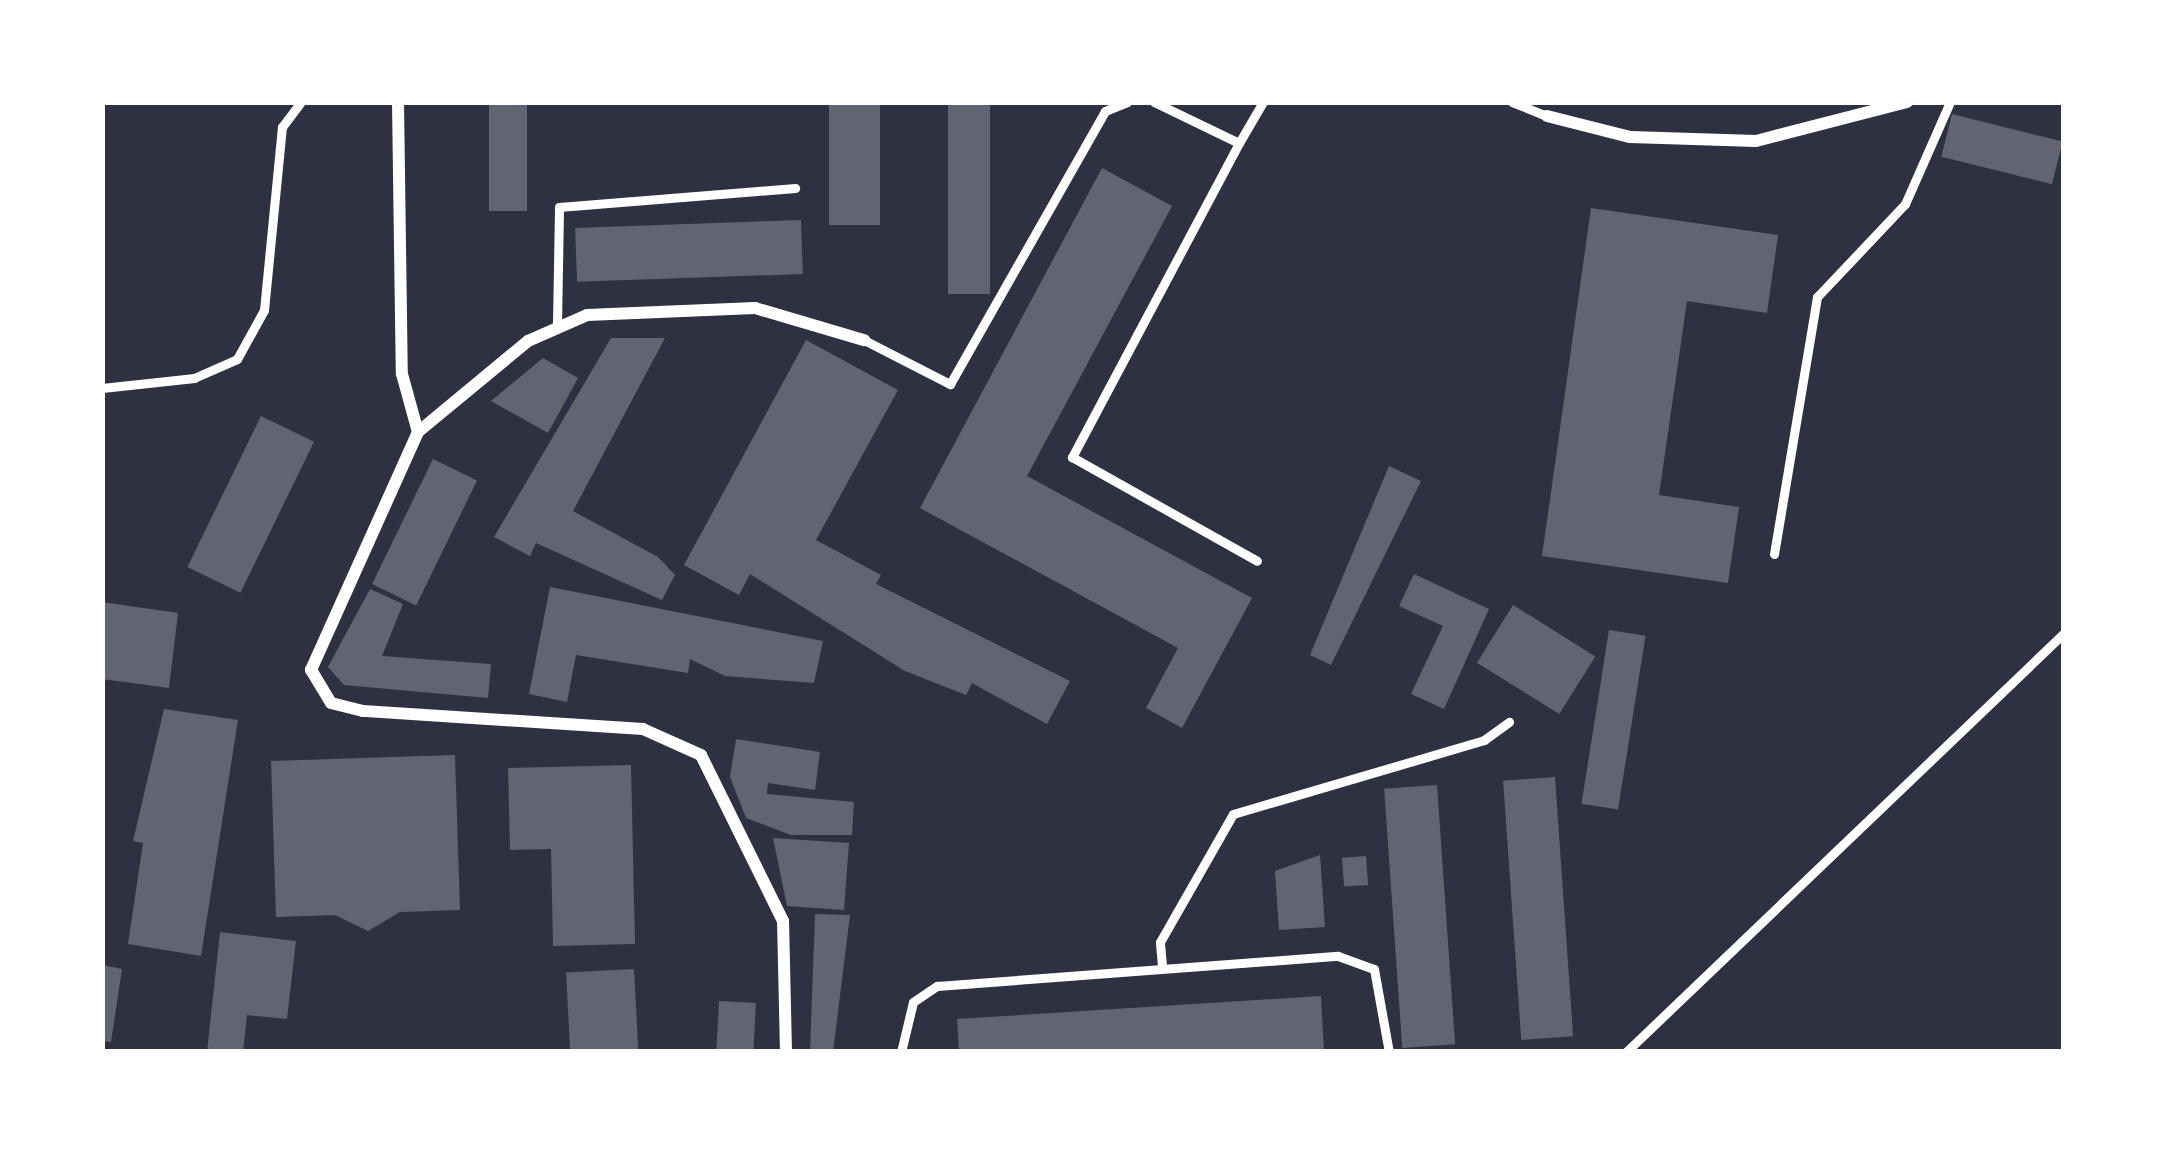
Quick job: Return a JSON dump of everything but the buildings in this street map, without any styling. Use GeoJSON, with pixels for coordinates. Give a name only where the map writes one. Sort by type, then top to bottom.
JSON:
{"type":"FeatureCollection","features":[{"type":"Feature","properties":{"kind":"street"},"geometry":{"type":"LineString","coordinates":[[398,102],[402,374],[418,432]]}},
{"type":"Feature","properties":{"kind":"street"},"geometry":{"type":"LineString","coordinates":[[1547,116],[1630,137],[1756,141],[1907,102]]}},
{"type":"Feature","properties":{"kind":"street"},"geometry":{"type":"LineString","coordinates":[[786,1052],[783,920],[701,755],[643,729],[363,711],[318,689],[320,645],[418,432],[557,324],[755,308],[864,340]]}},
{"type":"Feature","properties":{"kind":"lane"},"geometry":{"type":"LineString","coordinates":[[102,388],[194,378],[237,359],[265,310],[282,127],[301,102]]}},
{"type":"Feature","properties":{"kind":"lane"},"geometry":{"type":"LineString","coordinates":[[864,340],[950,384],[1105,111],[1127,102]]}},
{"type":"Feature","properties":{"kind":"lane"},"geometry":{"type":"LineString","coordinates":[[1154,102],[1238,143]]}},
{"type":"Feature","properties":{"kind":"lane"},"geometry":{"type":"LineString","coordinates":[[1257,561],[1072,457],[1263,102]]}},
{"type":"Feature","properties":{"kind":"lane"},"geometry":{"type":"LineString","coordinates":[[1512,102],[1547,116]]}},
{"type":"Feature","properties":{"kind":"lane"},"geometry":{"type":"LineString","coordinates":[[1774,554],[1817,297],[1905,204],[1950,102]]}},
{"type":"Feature","properties":{"kind":"lane"},"geometry":{"type":"LineString","coordinates":[[557,324],[560,207],[795,188]]}},
{"type":"Feature","properties":{"kind":"lane"},"geometry":{"type":"LineString","coordinates":[[1627,1052],[2064,633]]}},
{"type":"Feature","properties":{"kind":"lane"},"geometry":{"type":"LineString","coordinates":[[1162,966],[1160,942],[1233,814],[1484,740],[1508,722]]}},
{"type":"Feature","properties":{"kind":"lane"},"geometry":{"type":"LineString","coordinates":[[901,1052],[913,1002],[937,986],[1338,956],[1373,968],[1389,1052]]}}]}
